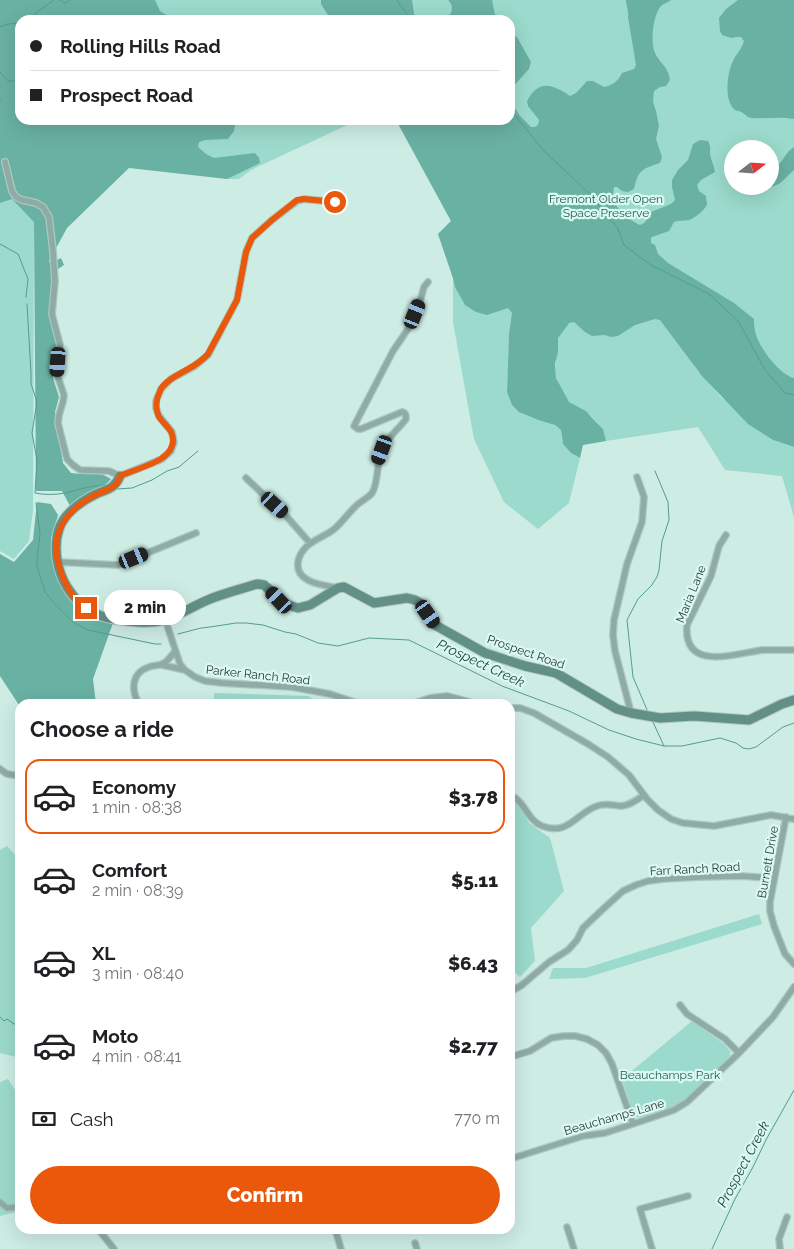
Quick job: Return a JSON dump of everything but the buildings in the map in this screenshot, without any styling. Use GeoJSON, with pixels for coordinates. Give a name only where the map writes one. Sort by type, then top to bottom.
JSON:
{"type":"FeatureCollection","features":[{"type":"Feature","properties":{"kind":"street"},"geometry":{"type":"LineString","coordinates":[[5,162],[12,191],[16,197],[43,207],[49,217],[55,281],[52,314],[60,345],[57,374],[64,396],[58,423],[67,459],[80,470],[110,471],[120,476]]}},
{"type":"Feature","properties":{"kind":"street"},"geometry":{"type":"LineString","coordinates":[[335,202],[297,200],[252,238],[246,252],[237,300],[208,354],[195,366],[171,379],[160,389],[156,408],[159,416],[172,432],[174,442],[170,451],[162,459],[120,476],[117,483],[111,488],[93,496],[74,508],[62,522],[56,539],[57,562],[63,581],[77,602],[94,614],[118,620],[151,622],[165,620],[210,599],[257,584],[264,586],[279,600],[298,608],[310,605],[338,588]]}},
{"type":"Feature","properties":{"kind":"street"},"geometry":{"type":"LineString","coordinates":[[338,588],[317,584],[299,574],[297,568],[300,554],[310,543],[334,530],[358,504],[372,493],[376,486],[378,459],[386,441],[406,419],[405,413],[402,412],[361,429],[354,426],[393,351],[408,329],[424,287],[428,282]]}},
{"type":"Feature","properties":{"kind":"street"},"geometry":{"type":"LineString","coordinates":[[631,713],[615,651],[613,635],[614,620],[627,564],[642,522],[644,498],[636,477]]}},
{"type":"Feature","properties":{"kind":"street"},"geometry":{"type":"LineString","coordinates":[[246,478],[287,517],[310,543]]}},
{"type":"Feature","properties":{"kind":"street"},"geometry":{"type":"LineString","coordinates":[[57,562],[118,565],[196,533]]}},
{"type":"Feature","properties":{"kind":"street","name":"Maria Lane"},"geometry":{"type":"LineString","coordinates":[[726,535],[719,546],[711,576],[687,625],[686,633],[690,645],[704,656],[716,657],[762,650],[794,650]]}},
{"type":"Feature","properties":{"kind":"street","name":"Prospect Road"},"geometry":{"type":"LineString","coordinates":[[338,588],[344,587],[374,603],[407,598],[416,600],[435,625],[485,653],[556,673],[617,709],[631,713],[660,718],[694,716],[749,720],[794,700]]}},
{"type":"Feature","properties":{"kind":"street","name":"Parker Ranch Road"},"geometry":{"type":"LineString","coordinates":[[165,620],[180,664],[185,670],[205,681],[292,687],[330,694],[345,699]]}},
{"type":"Feature","properties":{"kind":"street"},"geometry":{"type":"LineString","coordinates":[[136,699],[134,686],[137,675],[141,670],[151,666],[162,665],[175,651]]}},
{"type":"Feature","properties":{"kind":"street","name":"Parker Ranch Road"},"geometry":{"type":"LineString","coordinates":[[162,665],[185,670]]}},
{"type":"Feature","properties":{"kind":"street"},"geometry":{"type":"LineString","coordinates":[[427,699],[447,696],[459,699]]}},
{"type":"Feature","properties":{"kind":"street"},"geometry":{"type":"LineString","coordinates":[[515,708],[534,713],[608,757],[629,775],[658,810],[671,819],[683,823],[714,826],[770,815],[794,819]]}},
{"type":"Feature","properties":{"kind":"street"},"geometry":{"type":"LineString","coordinates":[[0,769],[7,774],[15,775]]}},
{"type":"Feature","properties":{"kind":"street"},"geometry":{"type":"LineString","coordinates":[[515,798],[539,825],[554,829],[569,825],[591,808],[609,804],[622,806],[631,804],[644,795]]}},
{"type":"Feature","properties":{"kind":"street","name":"Burnett Drive"},"geometry":{"type":"LineString","coordinates":[[786,818],[774,878],[770,912],[786,954],[794,964]]}},
{"type":"Feature","properties":{"kind":"street","name":"Farr Ranch Road"},"geometry":{"type":"LineString","coordinates":[[515,989],[549,962],[568,950],[577,940],[583,928],[596,915],[623,891],[636,884],[663,879],[699,877],[740,876],[774,878]]}},
{"type":"Feature","properties":{"kind":"street","name":"Beauchamps Lane"},"geometry":{"type":"LineString","coordinates":[[515,1157],[583,1136],[633,1124],[674,1110],[687,1102],[739,1053],[773,1017],[794,987]]}},
{"type":"Feature","properties":{"kind":"street"},"geometry":{"type":"LineString","coordinates":[[680,1005],[687,1014],[725,1039],[739,1053]]}},
{"type":"Feature","properties":{"kind":"street"},"geometry":{"type":"LineString","coordinates":[[515,1056],[530,1051],[551,1038],[564,1036],[587,1039],[598,1045],[606,1053],[612,1064],[633,1124]]}},
{"type":"Feature","properties":{"kind":"street"},"geometry":{"type":"LineString","coordinates":[[652,1249],[640,1209],[688,1196]]}},
{"type":"Feature","properties":{"kind":"street"},"geometry":{"type":"LineString","coordinates":[[0,1202],[7,1208],[15,1207]]}},
{"type":"Feature","properties":{"kind":"street"},"geometry":{"type":"LineString","coordinates":[[780,1249],[779,1240],[787,1217]]}},
{"type":"Feature","properties":{"kind":"street"},"geometry":{"type":"LineString","coordinates":[[567,1227],[574,1249]]}},
{"type":"Feature","properties":{"kind":"street"},"geometry":{"type":"LineString","coordinates":[[103,1234],[114,1249]]}},
{"type":"Feature","properties":{"kind":"street"},"geometry":{"type":"LineString","coordinates":[[336,1234],[341,1249]]}},
{"type":"Feature","properties":{"kind":"green space","name":"Fremont Older Open Space Preserve"},"geometry":{"type":"Polygon","coordinates":[[[0,0],[794,0],[794,378],[783,372],[772,361],[757,337],[695,367],[721,397],[773,440],[794,447],[794,517],[782,476],[725,470],[698,427],[606,441],[601,428],[595,420],[584,410],[570,403],[560,386],[556,371],[558,338],[511,319],[507,392],[541,421],[555,425],[561,430],[563,444],[571,453],[580,458],[569,503],[538,529],[504,502],[474,439],[453,322],[453,278],[438,234],[451,221],[399,125],[515,125],[515,15],[15,15],[15,125],[21,125],[34,222],[33,510],[29,541],[14,559],[0,551],[0,0]]]}},
{"type":"Feature","properties":{"kind":"green space"},"geometry":{"type":"Polygon","coordinates":[[[0,0],[155,0],[160,11],[166,15],[15,15],[15,125],[235,125],[234,131],[228,139],[205,140],[199,142],[198,147],[214,158],[255,153],[259,158],[260,163],[227,179],[129,168],[67,228],[49,261],[51,263],[61,258],[64,265],[55,271],[51,314],[58,346],[54,361],[53,378],[59,397],[55,412],[63,463],[71,473],[100,473],[111,479],[102,488],[87,494],[70,506],[62,491],[36,491],[34,222],[12,199],[0,203],[0,0]]]}},
{"type":"Feature","properties":{"kind":"green space"},"geometry":{"type":"Polygon","coordinates":[[[321,0],[412,0],[414,15],[328,15],[321,4],[321,0]]]}},
{"type":"Feature","properties":{"kind":"green space"},"geometry":{"type":"Polygon","coordinates":[[[448,0],[492,0],[495,15],[449,15],[452,10],[448,0]]]}},
{"type":"Feature","properties":{"kind":"green space"},"geometry":{"type":"Polygon","coordinates":[[[626,0],[671,0],[662,5],[658,10],[654,22],[653,36],[653,48],[666,68],[670,80],[666,86],[654,91],[653,102],[659,126],[656,139],[662,157],[660,163],[649,167],[639,174],[634,189],[628,192],[614,187],[614,201],[619,210],[631,220],[640,225],[646,222],[651,212],[671,204],[675,200],[672,180],[678,170],[688,160],[693,144],[700,140],[708,141],[715,172],[701,180],[697,185],[699,191],[706,196],[706,206],[700,213],[689,220],[674,222],[669,231],[652,237],[651,243],[655,245],[658,254],[668,263],[734,303],[754,319],[757,337],[770,359],[782,371],[794,378],[794,447],[773,440],[748,424],[702,376],[660,320],[655,319],[635,325],[618,336],[611,337],[605,335],[592,336],[574,322],[569,323],[558,338],[558,352],[555,364],[556,378],[569,402],[586,411],[603,429],[606,441],[583,445],[580,458],[571,453],[563,444],[561,430],[555,425],[519,412],[512,405],[507,392],[509,333],[512,313],[508,308],[487,315],[476,312],[465,305],[455,287],[438,234],[451,221],[399,125],[515,125],[515,108],[531,127],[535,127],[538,125],[539,120],[528,106],[527,101],[536,89],[546,86],[552,87],[570,96],[576,93],[587,81],[593,81],[604,87],[614,83],[622,73],[634,69],[636,65],[626,0]]]}},
{"type":"Feature","properties":{"kind":"green space"},"geometry":{"type":"Polygon","coordinates":[[[738,0],[794,0],[794,119],[751,118],[735,110],[731,105],[728,93],[729,72],[744,41],[741,37],[731,38],[722,35],[719,18],[726,9],[738,0]]]}},
{"type":"Feature","properties":{"kind":"green space"},"geometry":{"type":"Polygon","coordinates":[[[515,36],[531,62],[529,69],[515,84],[515,36]]]}},
{"type":"Feature","properties":{"kind":"green space"},"geometry":{"type":"Polygon","coordinates":[[[150,125],[347,125],[251,170],[239,179],[227,179],[150,125]]]}},
{"type":"Feature","properties":{"kind":"green space"},"geometry":{"type":"Polygon","coordinates":[[[794,147],[794,170],[779,184],[779,164],[794,147]]]}},
{"type":"Feature","properties":{"kind":"green space"},"geometry":{"type":"Polygon","coordinates":[[[37,502],[51,504],[58,515],[51,539],[54,563],[75,605],[113,623],[93,679],[95,699],[15,699],[0,676],[0,554],[14,562],[33,540],[37,502]]]}},
{"type":"Feature","properties":{"kind":"green space"},"geometry":{"type":"Polygon","coordinates":[[[214,693],[308,696],[313,699],[214,699],[214,693]]]}},
{"type":"Feature","properties":{"kind":"green space"},"geometry":{"type":"Polygon","coordinates":[[[515,803],[520,805],[529,823],[550,838],[564,891],[531,928],[535,961],[520,977],[515,972],[515,803]]]}},
{"type":"Feature","properties":{"kind":"green space"},"geometry":{"type":"Polygon","coordinates":[[[7,846],[15,855],[15,1057],[0,1053],[0,850],[7,846]]]}},
{"type":"Feature","properties":{"kind":"green space"},"geometry":{"type":"Polygon","coordinates":[[[759,914],[762,924],[585,978],[549,979],[553,968],[586,968],[759,914]]]}},
{"type":"Feature","properties":{"kind":"green space","name":"Beauchamps Park"},"geometry":{"type":"Polygon","coordinates":[[[692,1021],[724,1044],[731,1052],[730,1056],[698,1088],[675,1106],[646,1116],[636,1117],[622,1079],[692,1021]]]}},
{"type":"Feature","properties":{"kind":"green space"},"geometry":{"type":"Polygon","coordinates":[[[8,1079],[15,1090],[15,1212],[0,1216],[0,1082],[8,1079]]]}},
{"type":"Feature","properties":{"kind":"waterway"},"geometry":{"type":"LineString","coordinates":[[33,15],[54,0]]}},
{"type":"Feature","properties":{"kind":"waterway"},"geometry":{"type":"LineString","coordinates":[[60,0],[65,3],[71,0]]}},
{"type":"Feature","properties":{"kind":"waterway"},"geometry":{"type":"LineString","coordinates":[[397,0],[408,15]]}},
{"type":"Feature","properties":{"kind":"waterway"},"geometry":{"type":"LineString","coordinates":[[0,27],[15,23]]}},
{"type":"Feature","properties":{"kind":"waterway","name":"Prospect Creek"},"geometry":{"type":"LineString","coordinates":[[0,72],[8,81],[15,81]]}},
{"type":"Feature","properties":{"kind":"waterway"},"geometry":{"type":"LineString","coordinates":[[515,115],[543,150],[593,197],[605,215],[616,225]]}},
{"type":"Feature","properties":{"kind":"waterway"},"geometry":{"type":"LineString","coordinates":[[617,227],[624,245],[649,264],[709,294],[738,321],[765,370],[785,393],[794,395]]}},
{"type":"Feature","properties":{"kind":"waterway","name":"Prospect Creek"},"geometry":{"type":"LineString","coordinates":[[0,244],[18,254],[28,279],[26,297]]}},
{"type":"Feature","properties":{"kind":"waterway","name":"Prospect Creek"},"geometry":{"type":"LineString","coordinates":[[27,304],[31,384],[37,402],[32,433],[37,460],[35,493],[58,494],[105,485]]}},
{"type":"Feature","properties":{"kind":"waterway"},"geometry":{"type":"LineString","coordinates":[[117,489],[132,488],[152,480],[167,471],[179,467],[198,451]]}},
{"type":"Feature","properties":{"kind":"waterway"},"geometry":{"type":"LineString","coordinates":[[648,712],[633,677],[627,620],[638,599],[657,577],[662,541],[669,520],[668,502],[655,471]]}},
{"type":"Feature","properties":{"kind":"waterway","name":"Prospect Creek"},"geometry":{"type":"LineString","coordinates":[[36,503],[40,534],[37,566],[45,592],[55,604],[74,623],[88,630],[161,644]]}},
{"type":"Feature","properties":{"kind":"waterway","name":"Prospect Creek"},"geometry":{"type":"LineString","coordinates":[[178,634],[201,628],[246,623],[263,625],[296,634],[318,643],[338,646],[369,638],[409,640],[502,686],[569,711],[609,730],[664,746],[682,746],[720,738],[749,749],[756,747],[783,727],[794,723]]}},
{"type":"Feature","properties":{"kind":"waterway"},"geometry":{"type":"LineString","coordinates":[[652,720],[664,746]]}},
{"type":"Feature","properties":{"kind":"waterway"},"geometry":{"type":"LineString","coordinates":[[0,1017],[4,1021],[7,1019],[15,1025]]}},
{"type":"Feature","properties":{"kind":"waterway","name":"Prospect Creek"},"geometry":{"type":"LineString","coordinates":[[712,1249],[735,1199],[794,1090]]}},
{"type":"Feature","properties":{"kind":"route"},"geometry":{"type":"LineString","coordinates":[[86,608],[77,602],[63,581],[57,562],[56,539],[62,522],[74,508],[93,496],[111,488],[117,483],[120,476],[162,459],[170,451],[174,442],[172,432],[159,416],[156,408],[160,389],[171,379],[195,366],[208,354],[237,300],[246,252],[252,238],[297,200],[335,202]]}}]}
